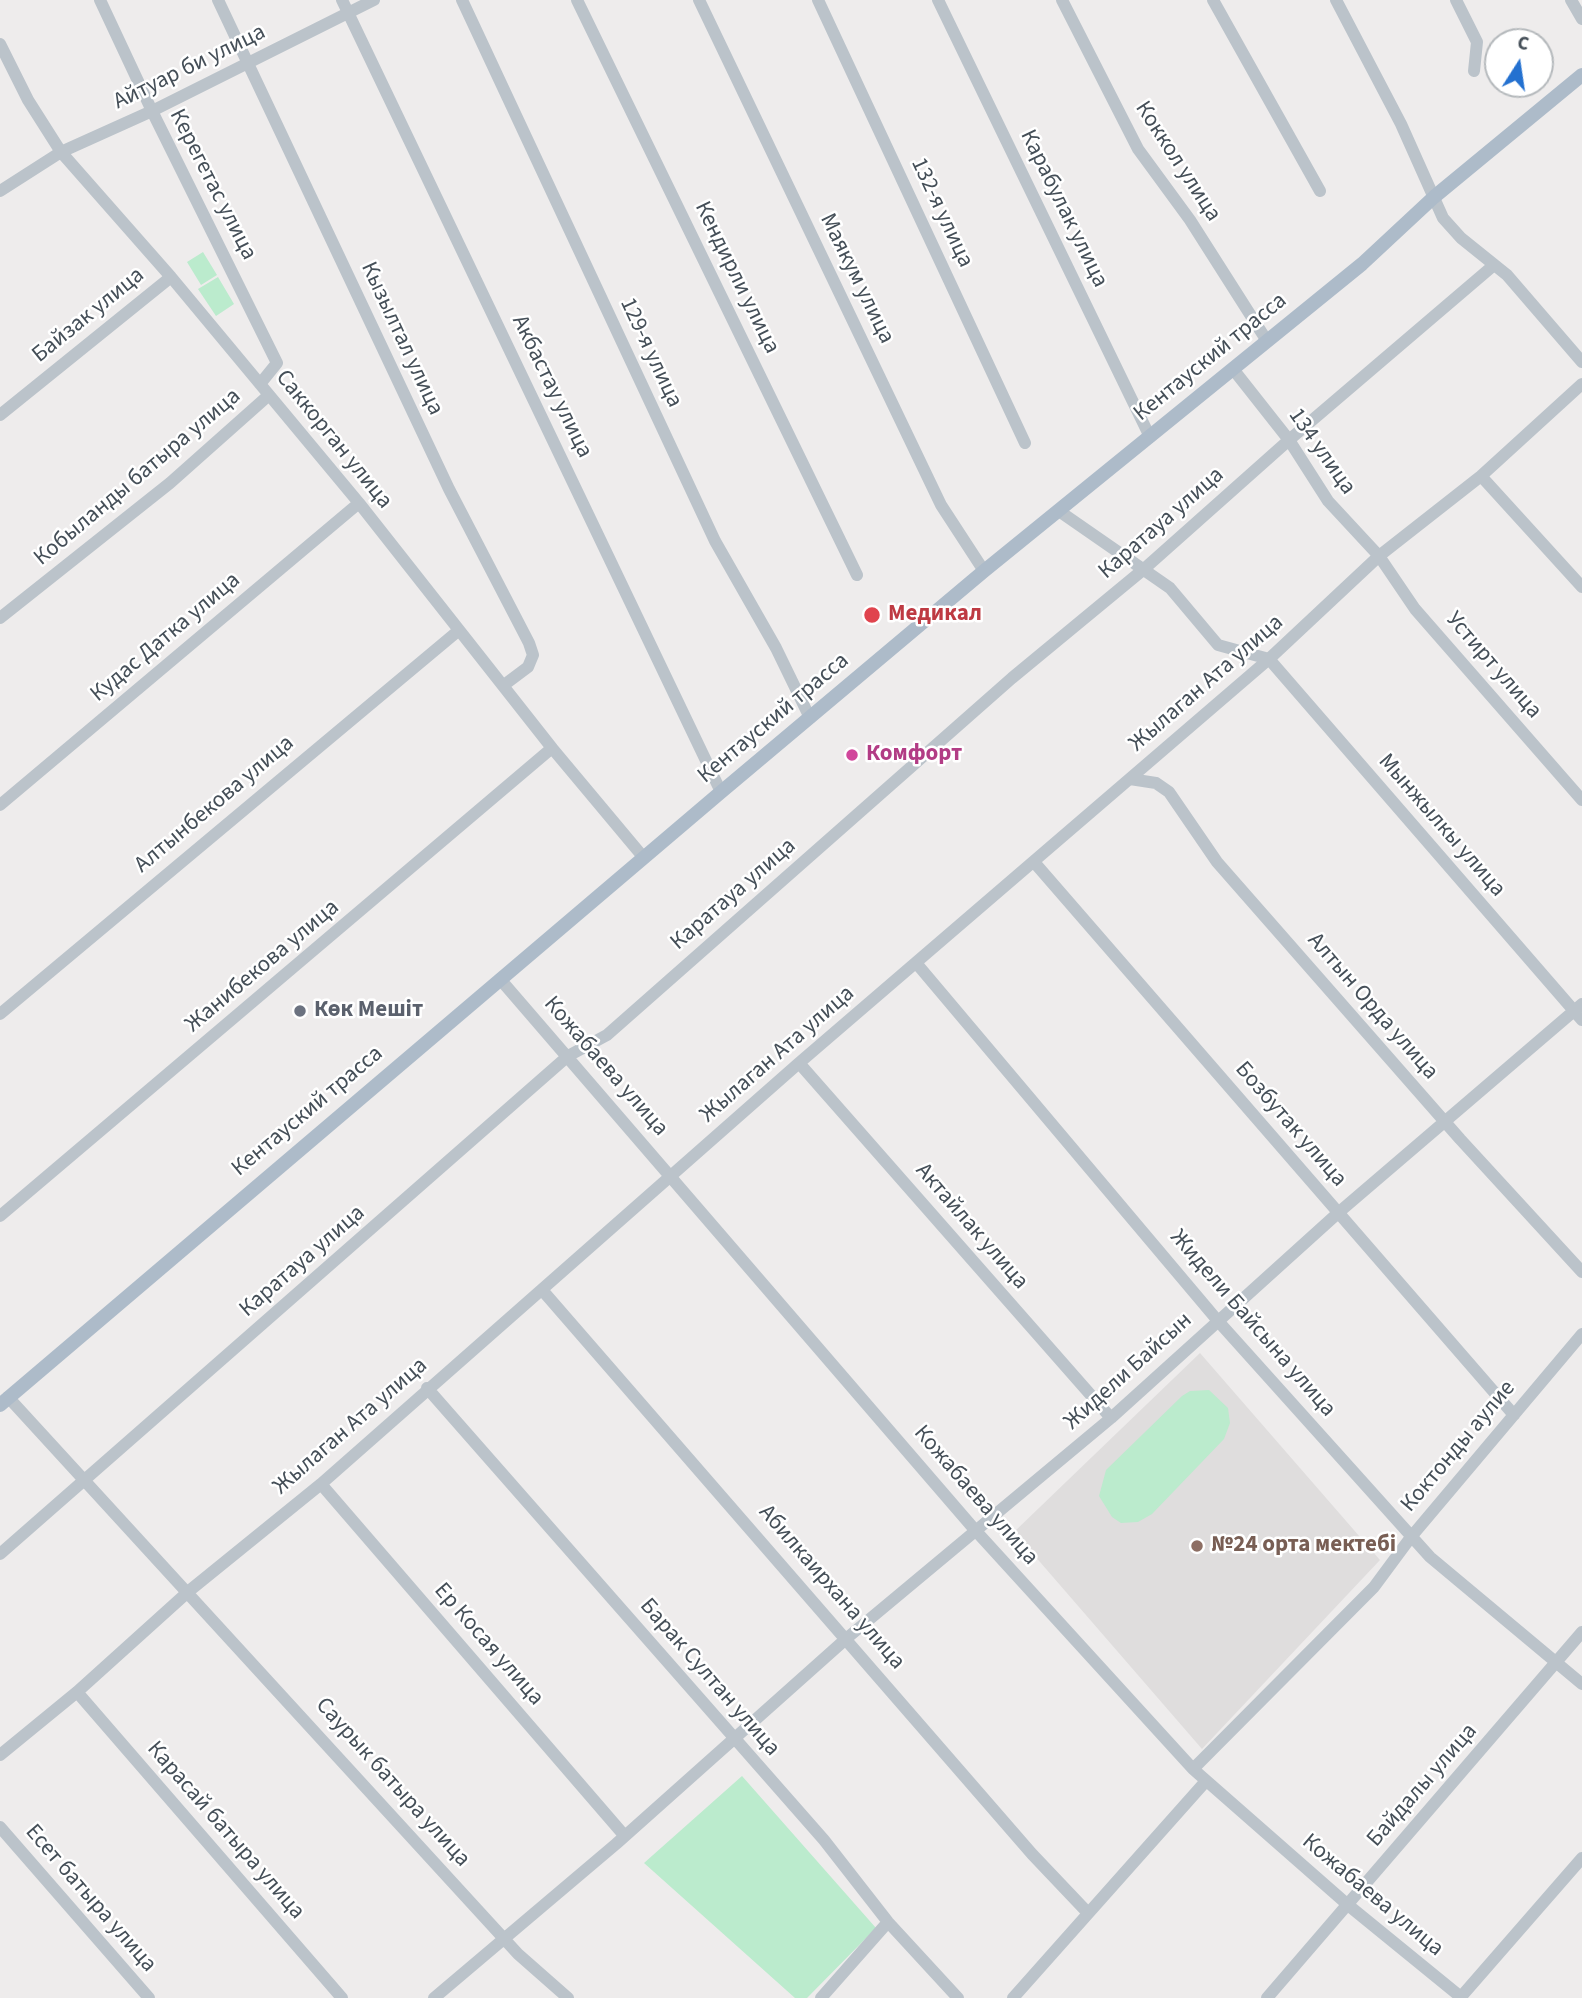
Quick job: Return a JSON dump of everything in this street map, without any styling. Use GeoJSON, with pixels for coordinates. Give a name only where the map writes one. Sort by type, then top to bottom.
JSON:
{"type":"FeatureCollection","features":[{"type":"Feature","properties":{"kind":"main road","name":"Кентауский трасса"},"geometry":{"type":"LineString","coordinates":[[4,1401],[984,571],[1362,264],[1434,197],[1582,75]]}},
{"type":"Feature","properties":{"kind":"street","name":"Керегетас улица"},"geometry":{"type":"LineString","coordinates":[[100,0],[277,363],[260,384]]}},
{"type":"Feature","properties":{"kind":"street","name":"Кызылтал улица"},"geometry":{"type":"LineString","coordinates":[[218,0],[449,489],[529,643],[533,655],[528,667],[504,685]]}},
{"type":"Feature","properties":{"kind":"street","name":"Акбастау улица"},"geometry":{"type":"LineString","coordinates":[[342,0],[721,792]]}},
{"type":"Feature","properties":{"kind":"street","name":"Айтуар би улица"},"geometry":{"type":"LineString","coordinates":[[0,191],[61,152],[152,111],[374,0]]}},
{"type":"Feature","properties":{"kind":"street","name":"129-я улица"},"geometry":{"type":"LineString","coordinates":[[462,0],[715,541],[776,648],[810,718]]}},
{"type":"Feature","properties":{"kind":"street","name":"Кендирли улица"},"geometry":{"type":"LineString","coordinates":[[577,0],[856,575]]}},
{"type":"Feature","properties":{"kind":"street","name":"Маякум улица"},"geometry":{"type":"LineString","coordinates":[[699,0],[941,505],[984,571]]}},
{"type":"Feature","properties":{"kind":"street","name":"132-я улица"},"geometry":{"type":"LineString","coordinates":[[818,0],[1025,443]]}},
{"type":"Feature","properties":{"kind":"street","name":"Карабулак улица"},"geometry":{"type":"LineString","coordinates":[[938,0],[1150,437]]}},
{"type":"Feature","properties":{"kind":"street","name":"Коккол улица"},"geometry":{"type":"LineString","coordinates":[[1062,0],[1138,149],[1191,220],[1267,341]]}},
{"type":"Feature","properties":{"kind":"street"},"geometry":{"type":"LineString","coordinates":[[1213,0],[1320,191]]}},
{"type":"Feature","properties":{"kind":"street"},"geometry":{"type":"LineString","coordinates":[[1336,0],[1401,124],[1443,218],[1494,265],[1582,362]]}},
{"type":"Feature","properties":{"kind":"street"},"geometry":{"type":"LineString","coordinates":[[1456,0],[1477,42],[1474,71]]}},
{"type":"Feature","properties":{"kind":"street"},"geometry":{"type":"LineString","coordinates":[[1571,0],[1582,19]]}},
{"type":"Feature","properties":{"kind":"street","name":"Саккорган улица"},"geometry":{"type":"LineString","coordinates":[[0,44],[28,100],[61,152],[171,277],[359,503],[458,631],[644,858]]}},
{"type":"Feature","properties":{"kind":"street","name":"Каратауа улица"},"geometry":{"type":"LineString","coordinates":[[0,1554],[568,1056],[607,1035],[1012,678],[1144,569],[1289,439],[1494,265]]}},
{"type":"Feature","properties":{"kind":"street","name":"Байзак улица"},"geometry":{"type":"LineString","coordinates":[[0,415],[171,277]]}},
{"type":"Feature","properties":{"kind":"street","name":"134 улица"},"geometry":{"type":"LineString","coordinates":[[1233,369],[1289,439],[1328,501],[1379,556]]}},
{"type":"Feature","properties":{"kind":"street","name":"Жылаган Ата улица"},"geometry":{"type":"LineString","coordinates":[[0,1755],[77,1692],[189,1591],[321,1484],[799,1063],[1269,659],[1379,556],[1481,476],[1582,384]]}},
{"type":"Feature","properties":{"kind":"street","name":"Кобыланды батыра улица"},"geometry":{"type":"LineString","coordinates":[[0,618],[170,483],[269,395]]}},
{"type":"Feature","properties":{"kind":"street"},"geometry":{"type":"LineString","coordinates":[[1481,476],[1582,587]]}},
{"type":"Feature","properties":{"kind":"street","name":"Кудас Датка улица"},"geometry":{"type":"LineString","coordinates":[[0,805],[359,503]]}},
{"type":"Feature","properties":{"kind":"street"},"geometry":{"type":"LineString","coordinates":[[1059,511],[1170,588],[1218,645],[1269,659]]}},
{"type":"Feature","properties":{"kind":"street","name":"Устирт улица"},"geometry":{"type":"LineString","coordinates":[[1379,556],[1415,609],[1582,800]]}},
{"type":"Feature","properties":{"kind":"street","name":"Алтынбекова улица"},"geometry":{"type":"LineString","coordinates":[[0,1014],[458,631]]}},
{"type":"Feature","properties":{"kind":"street","name":"Мынжылкы улица"},"geometry":{"type":"LineString","coordinates":[[1269,659],[1579,1011]]}},
{"type":"Feature","properties":{"kind":"street","name":"Жанибекова улица"},"geometry":{"type":"LineString","coordinates":[[0,1216],[552,748]]}},
{"type":"Feature","properties":{"kind":"street","name":"Алтын Орда улица"},"geometry":{"type":"LineString","coordinates":[[1130,779],[1156,783],[1168,792],[1217,862],[1445,1122],[1582,1272]]}},
{"type":"Feature","properties":{"kind":"street","name":"Бозбутак улица"},"geometry":{"type":"LineString","coordinates":[[1034,862],[1514,1415]]}},
{"type":"Feature","properties":{"kind":"street","name":"Жидели Байсына улица"},"geometry":{"type":"LineString","coordinates":[[917,964],[1218,1321],[1430,1557],[1582,1684]]}},
{"type":"Feature","properties":{"kind":"street","name":"Кожабаева улица"},"geometry":{"type":"LineString","coordinates":[[500,979],[975,1530],[1193,1769],[1348,1905],[1461,1998]]}},
{"type":"Feature","properties":{"kind":"street","name":"Жидели Байсын"},"geometry":{"type":"LineString","coordinates":[[434,1998],[847,1638],[1111,1418],[1338,1213],[1579,1011]]}},
{"type":"Feature","properties":{"kind":"street","name":"Актайлак улица"},"geometry":{"type":"LineString","coordinates":[[799,1063],[1111,1418]]}},
{"type":"Feature","properties":{"kind":"street","name":"Абилкаирхана улица"},"geometry":{"type":"LineString","coordinates":[[543,1291],[1088,1913]]}},
{"type":"Feature","properties":{"kind":"street","name":"Коктонды аулие"},"geometry":{"type":"LineString","coordinates":[[1193,1769],[1374,1587],[1412,1537],[1582,1334]]}},
{"type":"Feature","properties":{"kind":"street","name":"Барак Султан улица"},"geometry":{"type":"LineString","coordinates":[[427,1388],[824,1840],[888,1922],[957,1998]]}},
{"type":"Feature","properties":{"kind":"street","name":"Саурык батыра улица"},"geometry":{"type":"LineString","coordinates":[[4,1401],[85,1481],[189,1591],[517,1954],[568,1998]]}},
{"type":"Feature","properties":{"kind":"street","name":"Ер Косая улица"},"geometry":{"type":"LineString","coordinates":[[321,1484],[624,1835]]}},
{"type":"Feature","properties":{"kind":"street","name":"Байдалы улица"},"geometry":{"type":"LineString","coordinates":[[1267,1998],[1582,1632]]}},
{"type":"Feature","properties":{"kind":"street","name":"Карасай батыра улица"},"geometry":{"type":"LineString","coordinates":[[77,1692],[342,1998]]}},
{"type":"Feature","properties":{"kind":"street"},"geometry":{"type":"LineString","coordinates":[[1013,1998],[1206,1781]]}},
{"type":"Feature","properties":{"kind":"street","name":"Есет батыра улица"},"geometry":{"type":"LineString","coordinates":[[0,1827],[149,1998]]}},
{"type":"Feature","properties":{"kind":"street"},"geometry":{"type":"LineString","coordinates":[[1461,1998],[1582,1858]]}},
{"type":"Feature","properties":{"kind":"street"},"geometry":{"type":"LineString","coordinates":[[821,1998],[888,1922]]}},
{"type":"Feature","properties":{"kind":"shaded area","name":"№24 орта мектебі"},"geometry":{"type":"Polygon","coordinates":[[[1200,1353],[1380,1560],[1202,1749],[1014,1532],[1200,1353]]]}},
{"type":"Feature","properties":{"kind":"green space"},"geometry":{"type":"Polygon","coordinates":[[[203,252],[217,275],[201,285],[187,262],[203,252]]]}},
{"type":"Feature","properties":{"kind":"green space"},"geometry":{"type":"Polygon","coordinates":[[[218,277],[234,304],[216,316],[198,289],[218,277]]]}},
{"type":"Feature","properties":{"kind":"green space"},"geometry":{"type":"Polygon","coordinates":[[[1209,1390],[1228,1408],[1230,1423],[1224,1439],[1152,1514],[1138,1522],[1121,1523],[1112,1517],[1099,1496],[1106,1470],[1182,1396],[1190,1391],[1209,1390]]]}},
{"type":"Feature","properties":{"kind":"green space"},"geometry":{"type":"Polygon","coordinates":[[[742,1776],[876,1928],[807,1998],[795,1998],[644,1863],[742,1776]]]}},
{"type":"Feature","properties":{"kind":"place","name":"Медикал"},"geometry":{"type":"Point","coordinates":[872,615]}},
{"type":"Feature","properties":{"kind":"place","name":"Комфорт"},"geometry":{"type":"Point","coordinates":[852,755]}},
{"type":"Feature","properties":{"kind":"place","name":"Көк Мешіт"},"geometry":{"type":"Point","coordinates":[300,1011]}},
{"type":"Feature","properties":{"kind":"place","name":"№24 орта мектебі"},"geometry":{"type":"Point","coordinates":[1197,1546]}}]}
